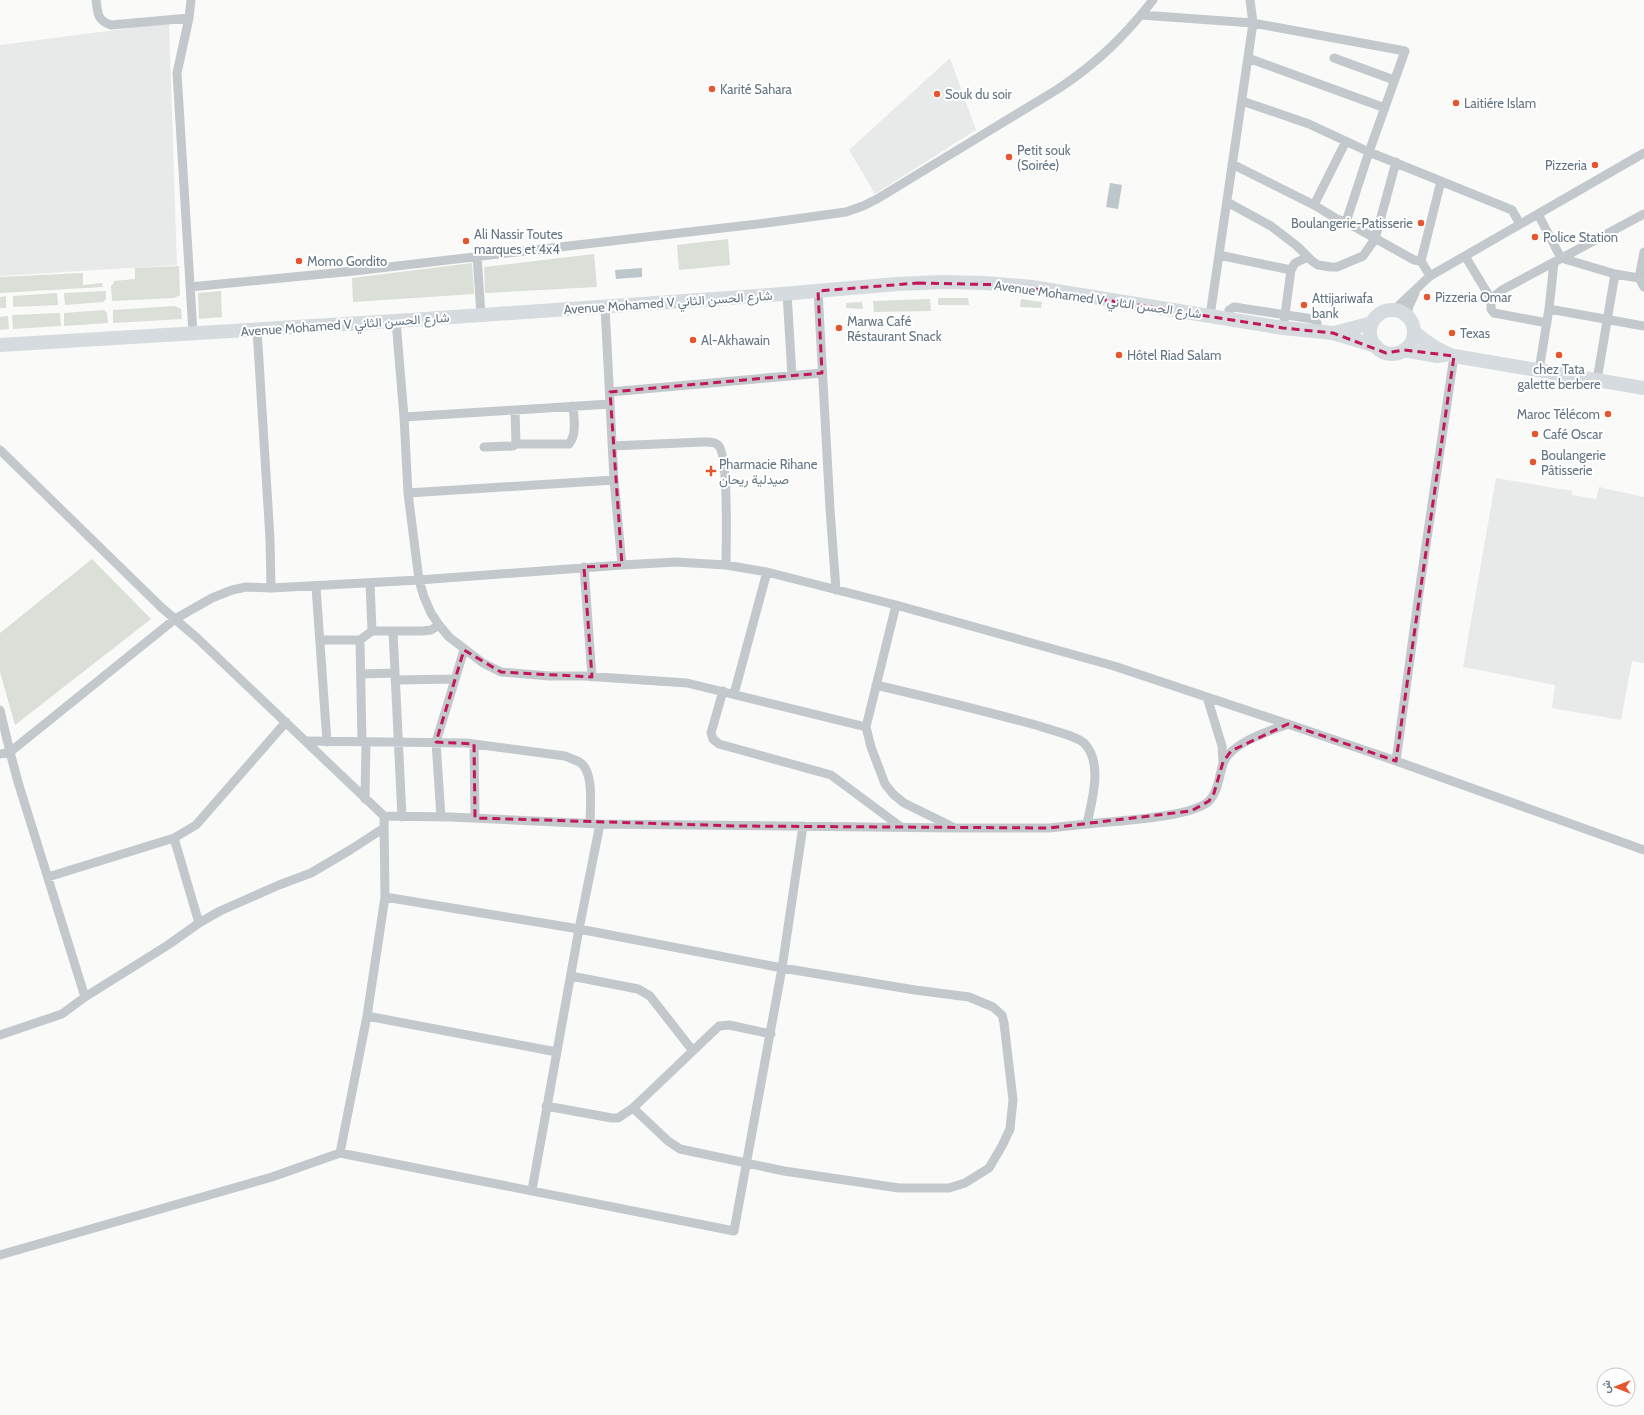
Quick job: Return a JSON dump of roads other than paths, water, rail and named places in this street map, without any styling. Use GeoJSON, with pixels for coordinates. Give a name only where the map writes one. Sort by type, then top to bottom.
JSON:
{"type":"FeatureCollection","features":[{"type":"Feature","properties":{"kind":"main road","name":"Avenue Mohamed V شارع الحسن الثاني"},"geometry":{"type":"LineString","coordinates":[[0,345],[396,321],[787,293],[918,282],[985,283],[1040,288],[1228,319],[1284,322],[1318,332],[1333,333],[1376,346],[1381,350],[1393,353],[1404,350],[1437,356],[1451,356],[1644,388]]}},
{"type":"Feature","properties":{"kind":"main road","name":"Avenue Mohamed V شارع الحسن الثاني"},"geometry":{"type":"LineString","coordinates":[[1333,333],[1372,323],[1381,313],[1394,310]]}},
{"type":"Feature","properties":{"kind":"main road"},"geometry":{"type":"LineString","coordinates":[[1394,310],[1407,316]]}},
{"type":"Feature","properties":{"kind":"main road","name":"Avenue Mohamed V شارع الحسن الثاني"},"geometry":{"type":"LineString","coordinates":[[1407,316],[1413,326],[1414,332],[1428,344],[1451,356]]}},
{"type":"Feature","properties":{"kind":"main road"},"geometry":{"type":"LineString","coordinates":[[1372,323],[1371,335],[1376,346]]}},
{"type":"Feature","properties":{"kind":"main road"},"geometry":{"type":"LineString","coordinates":[[1404,350],[1409,345],[1414,332]]}},
{"type":"Feature","properties":{"kind":"street"},"geometry":{"type":"LineString","coordinates":[[96,0],[98,14],[103,22],[111,25],[189,18]]}},
{"type":"Feature","properties":{"kind":"street"},"geometry":{"type":"LineString","coordinates":[[193,333],[177,74],[194,0]]}},
{"type":"Feature","properties":{"kind":"street"},"geometry":{"type":"LineString","coordinates":[[190,287],[361,270],[766,223],[836,214],[853,210],[877,199],[1078,76],[1103,56],[1124,35],[1153,0]]}},
{"type":"Feature","properties":{"kind":"street"},"geometry":{"type":"LineString","coordinates":[[1210,316],[1253,23],[1250,0]]}},
{"type":"Feature","properties":{"kind":"street"},"geometry":{"type":"LineString","coordinates":[[1141,15],[1253,23],[1405,51],[1346,222]]}},
{"type":"Feature","properties":{"kind":"street"},"geometry":{"type":"LineString","coordinates":[[1248,58],[1385,108]]}},
{"type":"Feature","properties":{"kind":"street"},"geometry":{"type":"LineString","coordinates":[[1334,58],[1394,80]]}},
{"type":"Feature","properties":{"kind":"street"},"geometry":{"type":"LineString","coordinates":[[1242,101],[1309,124],[1369,152],[1512,210],[1520,224]]}},
{"type":"Feature","properties":{"kind":"street"},"geometry":{"type":"LineString","coordinates":[[1314,205],[1346,141]]}},
{"type":"Feature","properties":{"kind":"street"},"geometry":{"type":"LineString","coordinates":[[1394,310],[1430,276],[1644,153]]}},
{"type":"Feature","properties":{"kind":"street"},"geometry":{"type":"LineString","coordinates":[[1227,202],[1271,226],[1297,246],[1318,265],[1337,267],[1363,256],[1374,238],[1396,162]]}},
{"type":"Feature","properties":{"kind":"street"},"geometry":{"type":"LineString","coordinates":[[1232,164],[1314,205],[1414,260],[1421,261]]}},
{"type":"Feature","properties":{"kind":"street"},"geometry":{"type":"LineString","coordinates":[[1430,276],[1421,261],[1441,181]]}},
{"type":"Feature","properties":{"kind":"street"},"geometry":{"type":"LineString","coordinates":[[1538,214],[1558,260],[1539,370]]}},
{"type":"Feature","properties":{"kind":"street"},"geometry":{"type":"LineString","coordinates":[[1490,299],[1502,290],[1644,214]]}},
{"type":"Feature","properties":{"kind":"street"},"geometry":{"type":"LineString","coordinates":[[1644,252],[1640,278],[1644,287]]}},
{"type":"Feature","properties":{"kind":"street"},"geometry":{"type":"LineString","coordinates":[[1219,255],[1291,270]]}},
{"type":"Feature","properties":{"kind":"street"},"geometry":{"type":"LineString","coordinates":[[477,256],[481,315]]}},
{"type":"Feature","properties":{"kind":"street"},"geometry":{"type":"LineString","coordinates":[[1284,322],[1291,270],[1295,263],[1308,256]]}},
{"type":"Feature","properties":{"kind":"street"},"geometry":{"type":"LineString","coordinates":[[1465,256],[1490,299],[1491,309],[1494,313],[1547,323]]}},
{"type":"Feature","properties":{"kind":"street"},"geometry":{"type":"LineString","coordinates":[[1558,260],[1615,274],[1640,278]]}},
{"type":"Feature","properties":{"kind":"street"},"geometry":{"type":"LineString","coordinates":[[1597,380],[1615,274]]}},
{"type":"Feature","properties":{"kind":"street"},"geometry":{"type":"LineString","coordinates":[[818,290],[836,590]]}},
{"type":"Feature","properties":{"kind":"street"},"geometry":{"type":"LineString","coordinates":[[1407,316],[1409,306],[1416,290]]}},
{"type":"Feature","properties":{"kind":"street"},"geometry":{"type":"LineString","coordinates":[[787,293],[792,376]]}},
{"type":"Feature","properties":{"kind":"street"},"geometry":{"type":"LineString","coordinates":[[605,306],[614,480],[622,565]]}},
{"type":"Feature","properties":{"kind":"street"},"geometry":{"type":"LineString","coordinates":[[1549,309],[1644,326]]}},
{"type":"Feature","properties":{"kind":"street"},"geometry":{"type":"LineString","coordinates":[[396,321],[404,417],[408,493],[418,580],[424,597],[439,625],[449,637],[464,650],[483,663],[502,672],[549,676],[673,681],[723,691],[866,727]]}},
{"type":"Feature","properties":{"kind":"street"},"geometry":{"type":"LineString","coordinates":[[257,329],[270,531],[271,588]]}},
{"type":"Feature","properties":{"kind":"street"},"geometry":{"type":"LineString","coordinates":[[1396,760],[1451,356]]}},
{"type":"Feature","properties":{"kind":"street"},"geometry":{"type":"LineString","coordinates":[[610,392],[822,373]]}},
{"type":"Feature","properties":{"kind":"street"},"geometry":{"type":"LineString","coordinates":[[404,417],[610,404]]}},
{"type":"Feature","properties":{"kind":"street"},"geometry":{"type":"LineString","coordinates":[[484,447],[513,446],[516,444],[569,444],[572,442],[574,432],[574,406]]}},
{"type":"Feature","properties":{"kind":"street"},"geometry":{"type":"LineString","coordinates":[[515,410],[516,444]]}},
{"type":"Feature","properties":{"kind":"street"},"geometry":{"type":"LineString","coordinates":[[612,446],[703,442],[712,442],[718,445],[722,451],[727,516],[726,565]]}},
{"type":"Feature","properties":{"kind":"street"},"geometry":{"type":"LineString","coordinates":[[0,450],[100,549],[307,741],[384,816],[475,818],[600,824],[1048,828],[1171,814],[1191,810],[1201,806],[1209,801],[1214,792],[1223,762],[1222,746],[1207,697]]}},
{"type":"Feature","properties":{"kind":"street"},"geometry":{"type":"LineString","coordinates":[[408,493],[614,480]]}},
{"type":"Feature","properties":{"kind":"street"},"geometry":{"type":"LineString","coordinates":[[0,754],[10,752],[175,619],[212,598],[232,590],[246,587],[271,588],[370,583],[676,562],[726,565],[767,572],[896,605],[1114,666],[1396,760],[1644,850]]}},
{"type":"Feature","properties":{"kind":"street"},"geometry":{"type":"LineString","coordinates":[[584,568],[592,677]]}},
{"type":"Feature","properties":{"kind":"street"},"geometry":{"type":"LineString","coordinates":[[734,694],[767,572]]}},
{"type":"Feature","properties":{"kind":"street"},"geometry":{"type":"LineString","coordinates":[[370,583],[372,631]]}},
{"type":"Feature","properties":{"kind":"street"},"geometry":{"type":"LineString","coordinates":[[316,586],[327,742]]}},
{"type":"Feature","properties":{"kind":"street"},"geometry":{"type":"LineString","coordinates":[[896,605],[866,727],[871,747],[885,784],[893,794],[904,803],[955,828]]}},
{"type":"Feature","properties":{"kind":"street"},"geometry":{"type":"LineString","coordinates":[[320,640],[360,640],[372,631],[431,630],[439,625]]}},
{"type":"Feature","properties":{"kind":"street"},"geometry":{"type":"LineString","coordinates":[[393,630],[402,817]]}},
{"type":"Feature","properties":{"kind":"street"},"geometry":{"type":"LineString","coordinates":[[360,640],[365,799]]}},
{"type":"Feature","properties":{"kind":"street"},"geometry":{"type":"LineString","coordinates":[[441,817],[436,742],[464,650]]}},
{"type":"Feature","properties":{"kind":"street"},"geometry":{"type":"LineString","coordinates":[[361,674],[455,679]]}},
{"type":"Feature","properties":{"kind":"street"},"geometry":{"type":"LineString","coordinates":[[876,685],[1018,720],[1064,734],[1084,743],[1093,760],[1095,777],[1087,824]]}},
{"type":"Feature","properties":{"kind":"street"},"geometry":{"type":"LineString","coordinates":[[723,691],[711,733],[713,739],[719,744],[831,775],[901,827]]}},
{"type":"Feature","properties":{"kind":"street"},"geometry":{"type":"LineString","coordinates":[[0,710],[18,782],[85,997]]}},
{"type":"Feature","properties":{"kind":"street"},"geometry":{"type":"LineString","coordinates":[[48,877],[174,838],[196,825],[286,722]]}},
{"type":"Feature","properties":{"kind":"street"},"geometry":{"type":"LineString","coordinates":[[1223,762],[1232,751],[1244,743],[1288,724]]}},
{"type":"Feature","properties":{"kind":"street"},"geometry":{"type":"LineString","coordinates":[[307,741],[436,742],[474,744],[565,756],[578,761],[587,770],[590,776],[590,823]]}},
{"type":"Feature","properties":{"kind":"street"},"geometry":{"type":"LineString","coordinates":[[474,744],[475,818]]}},
{"type":"Feature","properties":{"kind":"street"},"geometry":{"type":"LineString","coordinates":[[340,1153],[367,1016],[385,897],[384,816]]}},
{"type":"Feature","properties":{"kind":"street"},"geometry":{"type":"LineString","coordinates":[[532,1190],[546,1106],[600,824]]}},
{"type":"Feature","properties":{"kind":"street"},"geometry":{"type":"LineString","coordinates":[[0,1255],[272,1177],[340,1153],[734,1231],[748,1163],[771,1034],[803,826]]}},
{"type":"Feature","properties":{"kind":"street"},"geometry":{"type":"LineString","coordinates":[[0,1036],[58,1016],[85,997],[168,945],[198,923],[220,911],[279,885],[311,873],[384,828]]}},
{"type":"Feature","properties":{"kind":"street"},"geometry":{"type":"LineString","coordinates":[[174,838],[198,923]]}},
{"type":"Feature","properties":{"kind":"street"},"geometry":{"type":"LineString","coordinates":[[385,897],[579,929],[782,968],[902,988],[956,995],[974,999],[993,1007],[1002,1015],[1004,1023],[1013,1100],[1010,1129],[989,1168],[965,1183],[949,1188],[899,1188],[784,1171],[680,1149],[668,1142],[633,1108]]}},
{"type":"Feature","properties":{"kind":"street"},"geometry":{"type":"LineString","coordinates":[[572,976],[638,989],[645,992],[650,996],[693,1051]]}},
{"type":"Feature","properties":{"kind":"street"},"geometry":{"type":"LineString","coordinates":[[367,1016],[557,1052]]}},
{"type":"Feature","properties":{"kind":"street"},"geometry":{"type":"LineString","coordinates":[[546,1106],[618,1118],[633,1108],[719,1026],[723,1025],[771,1034]]}},
{"type":"Feature","properties":{"kind":"place","name":"Karité Sahara"},"geometry":{"type":"Point","coordinates":[712,89]}},
{"type":"Feature","properties":{"kind":"place","name":"Souk du soir"},"geometry":{"type":"Point","coordinates":[937,94]}},
{"type":"Feature","properties":{"kind":"place","name":"Laitiére Islam"},"geometry":{"type":"Point","coordinates":[1456,103]}},
{"type":"Feature","properties":{"kind":"place","name":"Petit souk (Soirée)"},"geometry":{"type":"Point","coordinates":[1009,157]}},
{"type":"Feature","properties":{"kind":"place","name":"Pizzeria"},"geometry":{"type":"Point","coordinates":[1595,165]}},
{"type":"Feature","properties":{"kind":"place","name":"Boulangerie-Patisserie"},"geometry":{"type":"Point","coordinates":[1421,223]}},
{"type":"Feature","properties":{"kind":"place","name":"Police Station"},"geometry":{"type":"Point","coordinates":[1535,237]}},
{"type":"Feature","properties":{"kind":"place","name":"Ali Nassir Toutes marques et 4x4"},"geometry":{"type":"Point","coordinates":[466,241]}},
{"type":"Feature","properties":{"kind":"place","name":"Momo Gordito"},"geometry":{"type":"Point","coordinates":[299,261]}},
{"type":"Feature","properties":{"kind":"place","name":"Pizzeria Omar"},"geometry":{"type":"Point","coordinates":[1427,297]}},
{"type":"Feature","properties":{"kind":"place","name":"Attijariwafa bank"},"geometry":{"type":"Point","coordinates":[1304,305]}},
{"type":"Feature","properties":{"kind":"place","name":"Marwa Café Réstaurant Snack"},"geometry":{"type":"Point","coordinates":[839,328]}},
{"type":"Feature","properties":{"kind":"place","name":"Texas"},"geometry":{"type":"Point","coordinates":[1452,333]}},
{"type":"Feature","properties":{"kind":"place","name":"Al-Akhawain"},"geometry":{"type":"Point","coordinates":[693,340]}},
{"type":"Feature","properties":{"kind":"place","name":"Hôtel Riad Salam"},"geometry":{"type":"Point","coordinates":[1119,355]}},
{"type":"Feature","properties":{"kind":"place","name":"chez Tata galette berbere"},"geometry":{"type":"Point","coordinates":[1559,355]}},
{"type":"Feature","properties":{"kind":"place","name":"Maroc Télécom"},"geometry":{"type":"Point","coordinates":[1608,414]}},
{"type":"Feature","properties":{"kind":"place","name":"Café Oscar"},"geometry":{"type":"Point","coordinates":[1535,434]}},
{"type":"Feature","properties":{"kind":"place","name":"Boulangerie Pâtisserie"},"geometry":{"type":"Point","coordinates":[1533,462]}},
{"type":"Feature","properties":{"kind":"place","name":"Pharmacie Rihane صيدلية ريحان"},"geometry":{"type":"Point","coordinates":[711,471]}}]}
